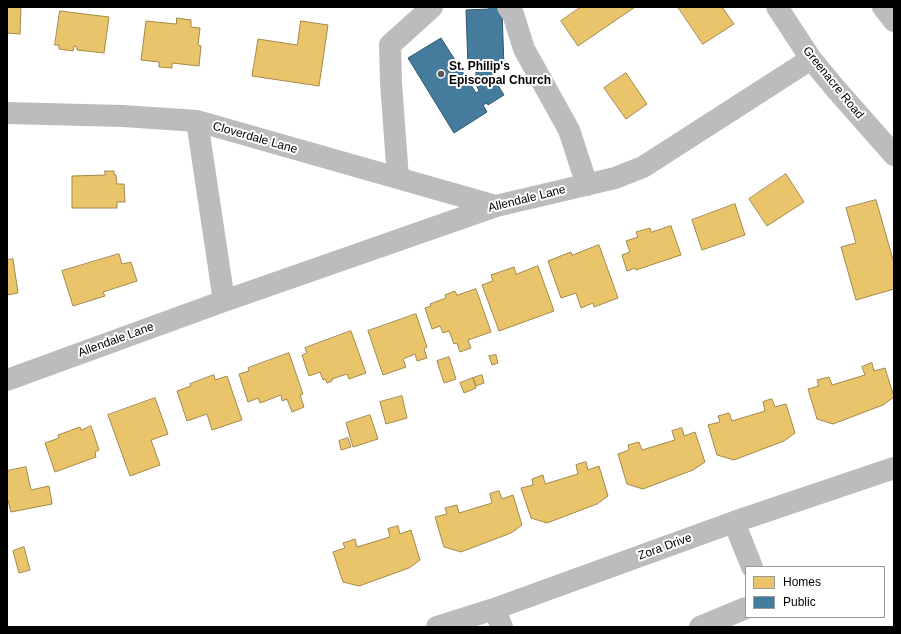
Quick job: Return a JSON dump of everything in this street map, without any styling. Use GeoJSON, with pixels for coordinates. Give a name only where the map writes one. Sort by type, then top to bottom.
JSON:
{"type":"FeatureCollection","features":[{"type":"Feature","properties":{"kind":"street"},"geometry":{"type":"LineString","coordinates":[[398,178],[391,83],[390,45],[432,7]]}},
{"type":"Feature","properties":{"kind":"street"},"geometry":{"type":"LineString","coordinates":[[508,7],[513,14],[524,49],[569,130],[587,185]]}},
{"type":"Feature","properties":{"kind":"street","name":"Greenacre Road"},"geometry":{"type":"LineString","coordinates":[[777,7],[811,59],[894,155]]}},
{"type":"Feature","properties":{"kind":"street"},"geometry":{"type":"LineString","coordinates":[[883,7],[894,21]]}},
{"type":"Feature","properties":{"kind":"street","name":"Allendale Lane"},"geometry":{"type":"LineString","coordinates":[[7,380],[224,301],[496,206],[616,178],[644,167],[811,59]]}},
{"type":"Feature","properties":{"kind":"street","name":"Cloverdale Lane"},"geometry":{"type":"LineString","coordinates":[[7,113],[123,116],[197,121],[496,206]]}},
{"type":"Feature","properties":{"kind":"street"},"geometry":{"type":"LineString","coordinates":[[197,121],[224,301]]}},
{"type":"Feature","properties":{"kind":"street","name":"Zora Drive"},"geometry":{"type":"LineString","coordinates":[[437,627],[498,618],[734,522],[894,468]]}},
{"type":"Feature","properties":{"kind":"street"},"geometry":{"type":"LineString","coordinates":[[734,522],[752,566]]}},
{"type":"Feature","properties":{"kind":"street"},"geometry":{"type":"LineString","coordinates":[[700,627],[745,608]]}},
{"type":"Feature","properties":{"kind":"building: Homes"},"geometry":{"type":"Polygon","coordinates":[[[7,7],[21,7],[20,34],[7,33],[7,7]]]}},
{"type":"Feature","properties":{"kind":"building: Homes"},"geometry":{"type":"Polygon","coordinates":[[[581,7],[635,7],[578,46],[561,21],[581,7]]]}},
{"type":"Feature","properties":{"kind":"building: Homes"},"geometry":{"type":"Polygon","coordinates":[[[678,7],[722,7],[734,24],[703,44],[678,7]]]}},
{"type":"Feature","properties":{"kind":"building: Homes"},"geometry":{"type":"Polygon","coordinates":[[[60,11],[109,17],[104,53],[77,50],[77,47],[74,46],[73,51],[59,49],[59,45],[55,45],[60,11]]]}},
{"type":"Feature","properties":{"kind":"building: Homes"},"geometry":{"type":"Polygon","coordinates":[[[177,18],[191,20],[191,27],[200,28],[198,45],[201,46],[199,66],[172,63],[172,68],[159,67],[159,62],[141,60],[146,21],[176,24],[177,18]]]}},
{"type":"Feature","properties":{"kind":"building: Homes"},"geometry":{"type":"Polygon","coordinates":[[[301,21],[328,25],[319,86],[252,76],[258,39],[297,45],[301,21]]]}},
{"type":"Feature","properties":{"kind":"building: Homes"},"geometry":{"type":"Polygon","coordinates":[[[626,73],[647,104],[626,119],[604,88],[626,73]]]}},
{"type":"Feature","properties":{"kind":"building: Homes"},"geometry":{"type":"Polygon","coordinates":[[[105,171],[114,171],[117,184],[124,184],[125,202],[117,202],[117,208],[72,208],[72,176],[105,175],[105,171]]]}},
{"type":"Feature","properties":{"kind":"building: Homes"},"geometry":{"type":"Polygon","coordinates":[[[786,174],[804,202],[767,226],[749,199],[786,174]]]}},
{"type":"Feature","properties":{"kind":"building: Homes"},"geometry":{"type":"Polygon","coordinates":[[[876,200],[894,263],[894,289],[856,300],[841,247],[856,243],[846,208],[876,200]]]}},
{"type":"Feature","properties":{"kind":"building: Homes"},"geometry":{"type":"Polygon","coordinates":[[[735,204],[745,235],[702,250],[692,220],[735,204]]]}},
{"type":"Feature","properties":{"kind":"building: Homes"},"geometry":{"type":"Polygon","coordinates":[[[671,226],[681,255],[636,270],[635,268],[627,271],[622,255],[630,252],[626,241],[638,237],[636,232],[650,228],[651,232],[671,226]]]}},
{"type":"Feature","properties":{"kind":"building: Homes"},"geometry":{"type":"Polygon","coordinates":[[[599,245],[618,298],[594,307],[593,303],[581,308],[576,293],[561,298],[548,261],[571,252],[572,255],[599,245]]]}},
{"type":"Feature","properties":{"kind":"building: Homes"},"geometry":{"type":"Polygon","coordinates":[[[119,254],[122,264],[131,262],[137,281],[103,292],[105,296],[73,306],[62,271],[119,254]]]}},
{"type":"Feature","properties":{"kind":"building: Homes"},"geometry":{"type":"Polygon","coordinates":[[[13,259],[18,293],[7,295],[7,260],[13,259]]]}},
{"type":"Feature","properties":{"kind":"building: Homes"},"geometry":{"type":"Polygon","coordinates":[[[538,266],[554,311],[499,331],[482,285],[493,281],[491,275],[514,267],[516,274],[538,266]]]}},
{"type":"Feature","properties":{"kind":"building: Homes"},"geometry":{"type":"Polygon","coordinates":[[[476,289],[491,332],[468,340],[471,348],[460,352],[457,343],[454,344],[449,331],[443,333],[440,326],[432,329],[425,308],[431,306],[430,304],[446,298],[445,295],[455,291],[457,295],[476,289]]]}},
{"type":"Feature","properties":{"kind":"building: Homes"},"geometry":{"type":"Polygon","coordinates":[[[416,314],[427,347],[424,349],[427,358],[417,361],[415,354],[403,359],[406,367],[383,375],[368,331],[416,314]]]}},
{"type":"Feature","properties":{"kind":"building: Homes"},"geometry":{"type":"Polygon","coordinates":[[[351,331],[366,373],[349,379],[347,374],[332,379],[332,381],[327,383],[325,379],[323,380],[320,372],[309,376],[302,355],[307,353],[305,348],[351,331]]]}},
{"type":"Feature","properties":{"kind":"building: Homes"},"geometry":{"type":"Polygon","coordinates":[[[289,353],[303,394],[300,395],[304,407],[292,412],[287,399],[282,401],[281,395],[260,403],[258,398],[248,402],[239,374],[249,371],[248,368],[289,353]]]}},
{"type":"Feature","properties":{"kind":"building: Homes"},"geometry":{"type":"Polygon","coordinates":[[[496,355],[498,363],[492,365],[489,356],[496,355]]]}},
{"type":"Feature","properties":{"kind":"building: Homes"},"geometry":{"type":"Polygon","coordinates":[[[449,357],[456,379],[444,383],[437,361],[449,357]]]}},
{"type":"Feature","properties":{"kind":"building: Homes"},"geometry":{"type":"Polygon","coordinates":[[[872,363],[874,371],[885,368],[894,397],[883,405],[833,424],[817,419],[808,389],[819,386],[817,380],[829,377],[832,385],[865,375],[862,367],[872,363]]]}},
{"type":"Feature","properties":{"kind":"building: Homes"},"geometry":{"type":"Polygon","coordinates":[[[214,375],[215,380],[227,376],[242,420],[212,430],[207,414],[187,421],[177,391],[191,386],[190,384],[214,375]]]}},
{"type":"Feature","properties":{"kind":"building: Homes"},"geometry":{"type":"Polygon","coordinates":[[[482,375],[484,383],[476,386],[473,378],[482,375]]]}},
{"type":"Feature","properties":{"kind":"building: Homes"},"geometry":{"type":"Polygon","coordinates":[[[473,378],[476,388],[464,393],[460,383],[473,378]]]}},
{"type":"Feature","properties":{"kind":"building: Homes"},"geometry":{"type":"Polygon","coordinates":[[[402,396],[407,418],[386,424],[380,402],[402,396]]]}},
{"type":"Feature","properties":{"kind":"building: Homes"},"geometry":{"type":"Polygon","coordinates":[[[155,398],[168,434],[151,440],[160,465],[130,476],[108,415],[155,398]]]}},
{"type":"Feature","properties":{"kind":"building: Homes"},"geometry":{"type":"Polygon","coordinates":[[[772,399],[775,407],[786,404],[795,433],[784,441],[734,460],[717,455],[708,425],[720,422],[718,416],[729,413],[732,421],[765,411],[763,402],[772,399]]]}},
{"type":"Feature","properties":{"kind":"building: Homes"},"geometry":{"type":"Polygon","coordinates":[[[370,415],[378,439],[353,447],[346,423],[370,415]]]}},
{"type":"Feature","properties":{"kind":"building: Homes"},"geometry":{"type":"Polygon","coordinates":[[[91,426],[99,450],[95,452],[96,457],[55,472],[45,443],[59,438],[58,435],[80,427],[81,430],[91,426]]]}},
{"type":"Feature","properties":{"kind":"building: Homes"},"geometry":{"type":"Polygon","coordinates":[[[682,428],[684,436],[695,432],[705,462],[693,470],[643,489],[627,484],[618,454],[629,450],[628,445],[639,442],[642,450],[675,440],[672,431],[682,428]]]}},
{"type":"Feature","properties":{"kind":"building: Homes"},"geometry":{"type":"Polygon","coordinates":[[[348,438],[351,447],[341,450],[339,441],[348,438]]]}},
{"type":"Feature","properties":{"kind":"building: Homes"},"geometry":{"type":"Polygon","coordinates":[[[586,462],[588,470],[599,466],[608,496],[597,504],[547,523],[531,518],[521,488],[533,485],[532,479],[543,475],[545,484],[578,474],[576,465],[586,462]]]}},
{"type":"Feature","properties":{"kind":"building: Homes"},"geometry":{"type":"Polygon","coordinates":[[[26,467],[31,490],[49,486],[52,504],[11,512],[7,500],[7,471],[26,467]]]}},
{"type":"Feature","properties":{"kind":"building: Homes"},"geometry":{"type":"Polygon","coordinates":[[[499,491],[502,499],[513,495],[522,525],[511,533],[461,552],[444,547],[435,517],[447,514],[445,508],[457,505],[459,513],[492,503],[490,494],[499,491]]]}},
{"type":"Feature","properties":{"kind":"building: Homes"},"geometry":{"type":"Polygon","coordinates":[[[398,526],[400,534],[411,530],[420,560],[409,568],[359,586],[343,582],[333,552],[345,548],[343,543],[355,539],[357,547],[390,537],[388,529],[398,526]]]}},
{"type":"Feature","properties":{"kind":"building: Homes"},"geometry":{"type":"Polygon","coordinates":[[[24,547],[30,570],[19,573],[13,551],[24,547]]]}},
{"type":"Feature","properties":{"kind":"building: Public","name":"St. Philip's Episcopal Church"},"geometry":{"type":"Polygon","coordinates":[[[489,7],[497,7],[497,9],[502,9],[504,67],[493,68],[493,80],[494,79],[504,95],[488,105],[487,103],[483,105],[487,112],[454,133],[408,58],[441,38],[476,93],[479,91],[476,84],[476,68],[468,68],[466,10],[489,9],[489,7]]]}},
{"type":"Feature","properties":{"kind":"place","name":"St. Philip's Episcopal Church"},"geometry":{"type":"Point","coordinates":[441,74]}}]}
